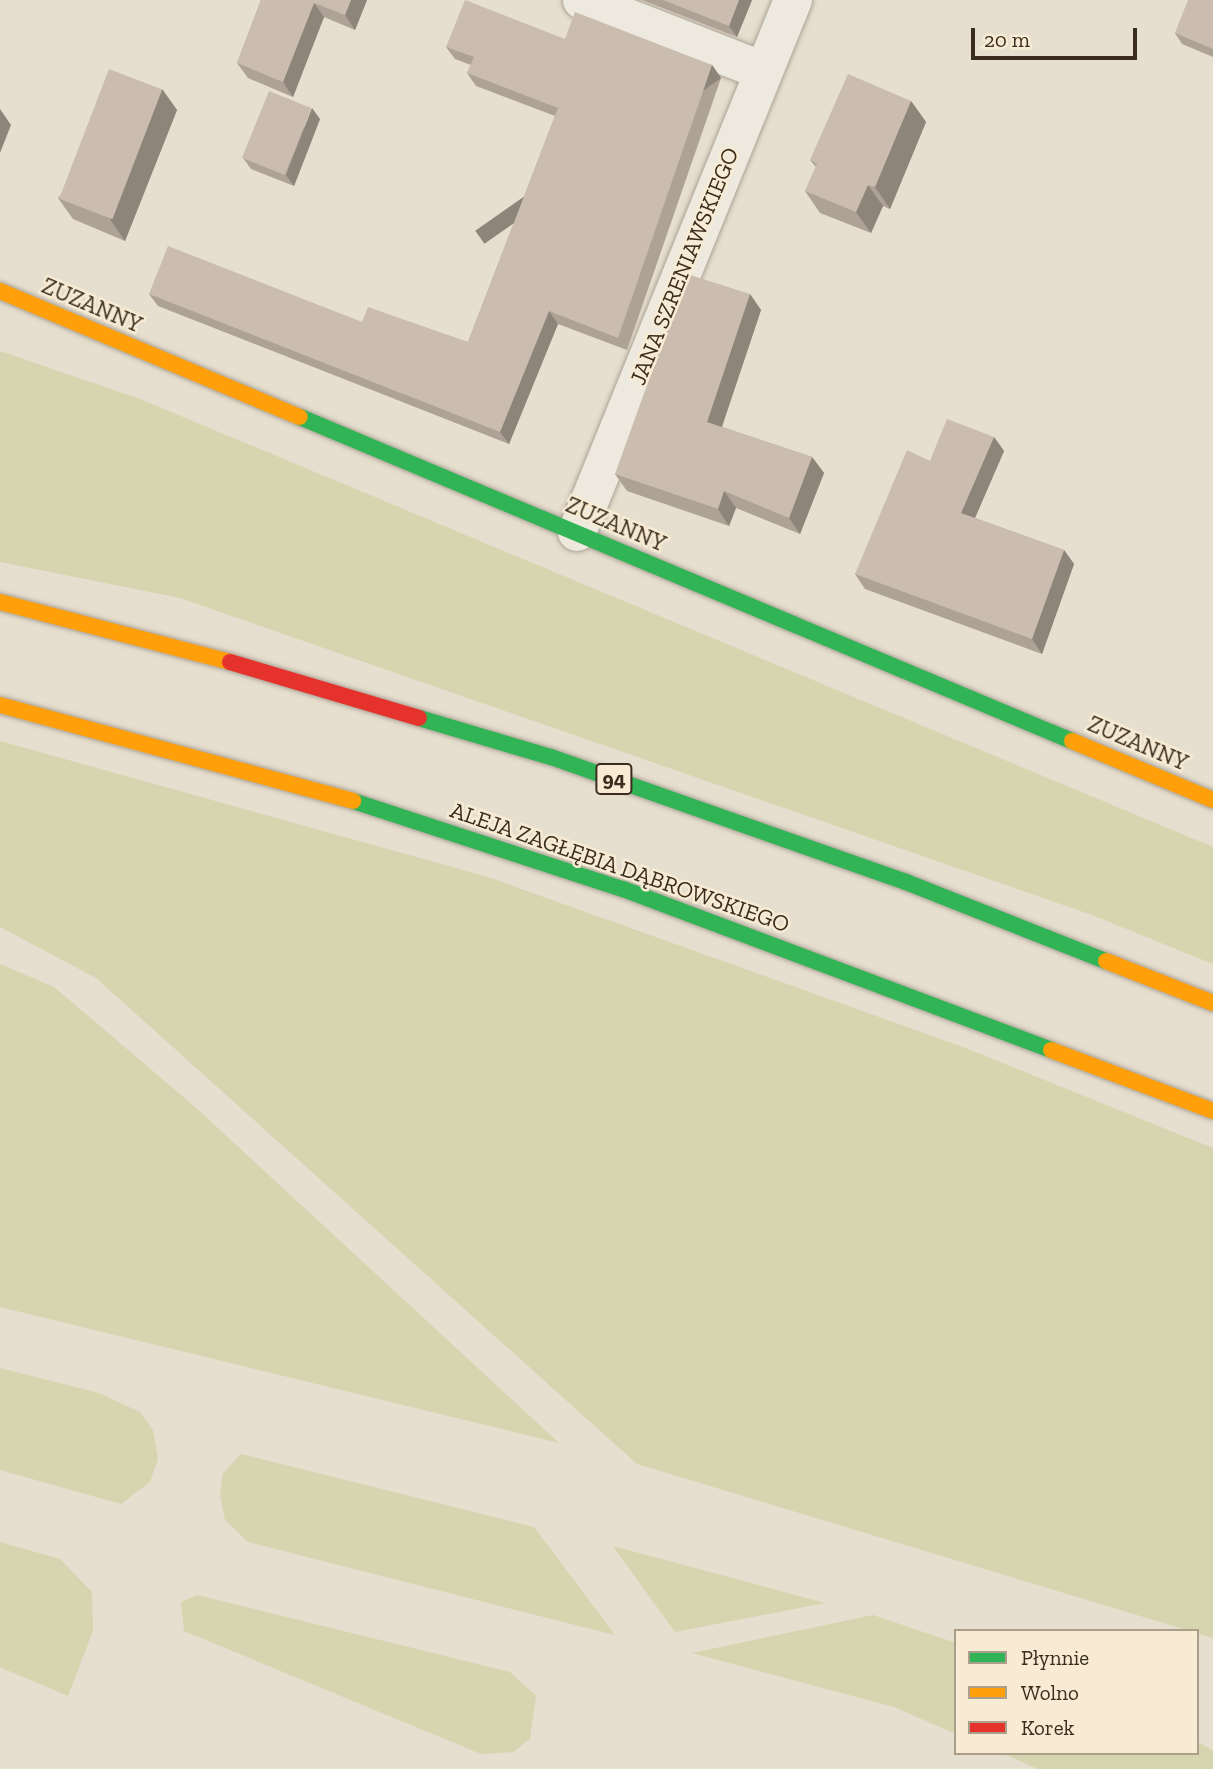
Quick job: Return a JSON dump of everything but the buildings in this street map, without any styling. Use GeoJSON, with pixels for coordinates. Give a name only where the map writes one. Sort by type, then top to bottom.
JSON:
{"type":"FeatureCollection","features":[{"type":"Feature","properties":{"kind":"main road","name":"ZUZANNY"},"geometry":{"type":"LineString","coordinates":[[0,292],[1213,800]]}},
{"type":"Feature","properties":{"kind":"main road","name":"94"},"geometry":{"type":"LineString","coordinates":[[0,602],[225,660],[551,757],[906,882],[1213,1003]]}},
{"type":"Feature","properties":{"kind":"main road","name":"ALEJA ZAGŁĘBIA DĄBROWSKIEGO"},"geometry":{"type":"LineString","coordinates":[[0,705],[358,802],[623,889],[1213,1111]]}},
{"type":"Feature","properties":{"kind":"street"},"geometry":{"type":"LineString","coordinates":[[582,0],[763,71]]}},
{"type":"Feature","properties":{"kind":"street","name":"JANA SZRENIAWSKIEGO"},"geometry":{"type":"LineString","coordinates":[[577,532],[793,0]]}},
{"type":"Feature","properties":{"kind":"green space"},"geometry":{"type":"Polygon","coordinates":[[[0,351],[140,399],[1213,847],[1213,964],[1092,915],[180,598],[0,562],[0,351]]]}},
{"type":"Feature","properties":{"kind":"green space"},"geometry":{"type":"Polygon","coordinates":[[[0,741],[488,877],[963,1047],[1213,1148],[1213,1638],[1199,1634],[1199,1629],[1183,1629],[637,1464],[96,978],[0,927],[0,741]]]}},
{"type":"Feature","properties":{"kind":"green space"},"geometry":{"type":"Polygon","coordinates":[[[0,964],[54,987],[194,1106],[559,1443],[0,1307],[0,964]]]}},
{"type":"Feature","properties":{"kind":"green space"},"geometry":{"type":"Polygon","coordinates":[[[0,1368],[99,1393],[140,1412],[153,1430],[158,1459],[150,1482],[121,1504],[0,1470],[0,1368]]]}},
{"type":"Feature","properties":{"kind":"green space"},"geometry":{"type":"Polygon","coordinates":[[[241,1454],[534,1527],[615,1635],[248,1542],[225,1520],[220,1495],[223,1473],[241,1454]]]}},
{"type":"Feature","properties":{"kind":"green space"},"geometry":{"type":"Polygon","coordinates":[[[0,1542],[60,1559],[92,1592],[93,1631],[68,1696],[0,1667],[0,1542]]]}},
{"type":"Feature","properties":{"kind":"green space"},"geometry":{"type":"Polygon","coordinates":[[[613,1546],[825,1603],[675,1632],[613,1546]]]}},
{"type":"Feature","properties":{"kind":"green space"},"geometry":{"type":"Polygon","coordinates":[[[197,1595],[510,1672],[536,1696],[530,1739],[513,1752],[481,1754],[184,1631],[181,1602],[197,1595]]]}},
{"type":"Feature","properties":{"kind":"green space"},"geometry":{"type":"Polygon","coordinates":[[[873,1615],[954,1642],[954,1733],[894,1707],[692,1653],[873,1615]]]}},
{"type":"Feature","properties":{"kind":"green space"},"geometry":{"type":"Polygon","coordinates":[[[1199,1743],[1213,1750],[1213,1769],[1038,1769],[1006,1755],[1199,1755],[1199,1743]]]}},
{"type":"Feature","properties":{"kind":"traffic: fast"},"geometry":{"type":"LineString","coordinates":[[300,417],[1072,741]]}},
{"type":"Feature","properties":{"kind":"traffic: fast"},"geometry":{"type":"LineString","coordinates":[[419,718],[551,757],[906,882],[1106,961]]}},
{"type":"Feature","properties":{"kind":"traffic: fast"},"geometry":{"type":"LineString","coordinates":[[353,801],[623,889],[1051,1050]]}},
{"type":"Feature","properties":{"kind":"traffic: slow"},"geometry":{"type":"LineString","coordinates":[[0,291],[300,417]]}},
{"type":"Feature","properties":{"kind":"traffic: slow"},"geometry":{"type":"LineString","coordinates":[[0,602],[230,662]]}},
{"type":"Feature","properties":{"kind":"traffic: slow"},"geometry":{"type":"LineString","coordinates":[[0,705],[353,801]]}},
{"type":"Feature","properties":{"kind":"traffic: slow"},"geometry":{"type":"LineString","coordinates":[[1072,741],[1213,800]]}},
{"type":"Feature","properties":{"kind":"traffic: slow"},"geometry":{"type":"LineString","coordinates":[[1106,961],[1213,1003]]}},
{"type":"Feature","properties":{"kind":"traffic: slow"},"geometry":{"type":"LineString","coordinates":[[1051,1050],[1213,1111]]}},
{"type":"Feature","properties":{"kind":"traffic: jam"},"geometry":{"type":"LineString","coordinates":[[230,662],[419,718]]}}]}
